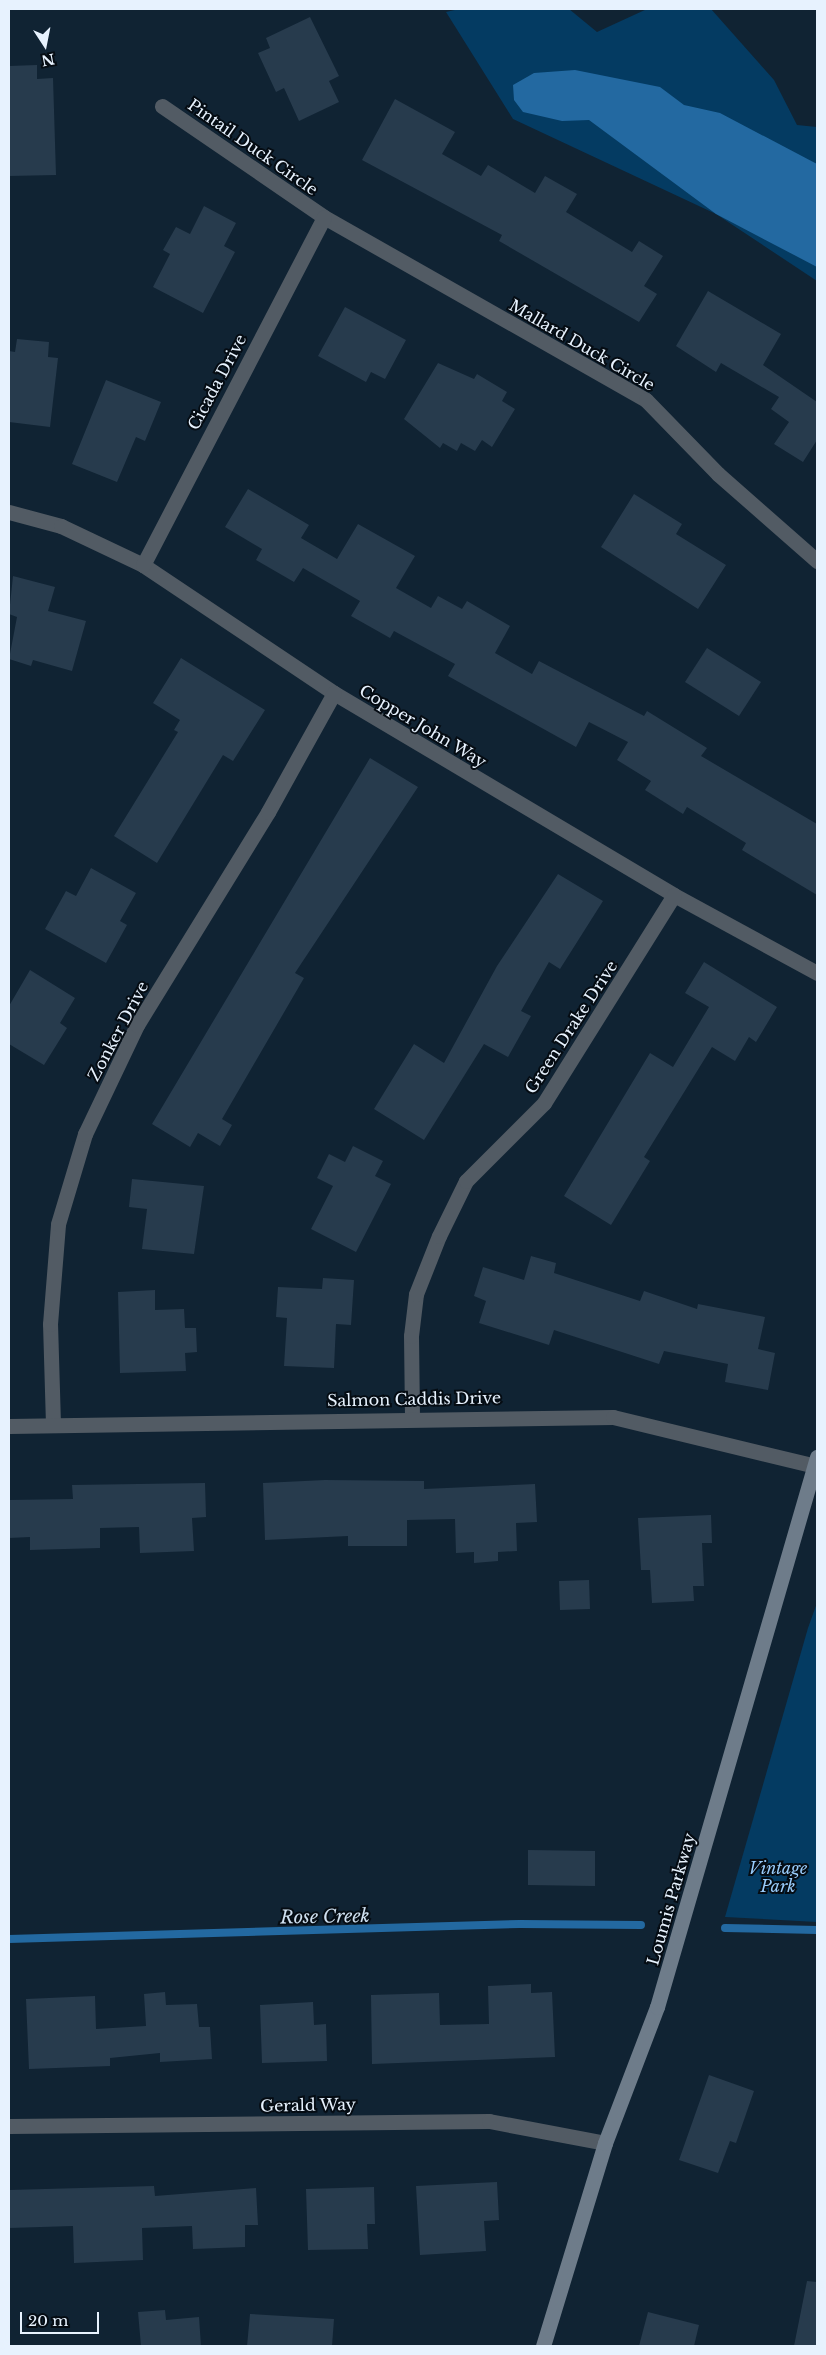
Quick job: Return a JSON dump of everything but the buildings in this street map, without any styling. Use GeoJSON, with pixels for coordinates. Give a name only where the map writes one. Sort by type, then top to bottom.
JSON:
{"type":"FeatureCollection","features":[{"type":"Feature","properties":{"kind":"street","name":"Pintail Duck Circle"},"geometry":{"type":"LineString","coordinates":[[162,106],[324,217]]}},
{"type":"Feature","properties":{"kind":"street","name":"Mallard Duck Circle"},"geometry":{"type":"LineString","coordinates":[[324,217],[646,400],[718,474],[817,561]]}},
{"type":"Feature","properties":{"kind":"street","name":"Cicada Drive"},"geometry":{"type":"LineString","coordinates":[[143,565],[324,217]]}},
{"type":"Feature","properties":{"kind":"street","name":"Copper John Way"},"geometry":{"type":"LineString","coordinates":[[10,512],[61,526],[143,565],[334,693],[674,896],[817,973]]}},
{"type":"Feature","properties":{"kind":"street","name":"Zonker Drive"},"geometry":{"type":"LineString","coordinates":[[53,1424],[50,1324],[58,1224],[85,1134],[137,1025],[268,812],[334,693]]}},
{"type":"Feature","properties":{"kind":"street","name":"Green Drake Drive"},"geometry":{"type":"LineString","coordinates":[[412,1417],[411,1336],[416,1294],[439,1236],[466,1181],[544,1103],[674,896]]}},
{"type":"Feature","properties":{"kind":"street","name":"Salmon Caddis Drive"},"geometry":{"type":"LineString","coordinates":[[9,1426],[412,1417],[613,1416],[816,1461]]}},
{"type":"Feature","properties":{"kind":"street","name":"Loumis Parkway"},"geometry":{"type":"LineString","coordinates":[[543,2346],[605,2144],[657,2007],[816,1461]]}},
{"type":"Feature","properties":{"kind":"street","name":"Gerald Way"},"geometry":{"type":"LineString","coordinates":[[9,2126],[489,2121],[605,2144]]}},
{"type":"Feature","properties":{"kind":"green space"},"geometry":{"type":"Polygon","coordinates":[[[459,9],[569,9],[597,32],[647,9],[711,9],[774,80],[797,125],[817,127],[817,281],[716,214],[513,119],[446,12],[459,9]]]}},
{"type":"Feature","properties":{"kind":"green space","name":"Vintage Park"},"geometry":{"type":"Polygon","coordinates":[[[817,1603],[817,1922],[725,1917],[808,1628],[817,1603]]]}},
{"type":"Feature","properties":{"kind":"shaded area"},"geometry":{"type":"Polygon","coordinates":[[[575,70],[660,87],[684,105],[720,113],[817,164],[817,267],[716,214],[589,120],[562,121],[523,112],[514,100],[513,85],[534,73],[575,70]]]}},
{"type":"Feature","properties":{"kind":"waterway","name":"Rose Creek"},"geometry":{"type":"LineString","coordinates":[[9,1939],[520,1924],[641,1925]]}},
{"type":"Feature","properties":{"kind":"waterway","name":"Rose Creek"},"geometry":{"type":"LineString","coordinates":[[725,1928],[817,1930]]}}]}
